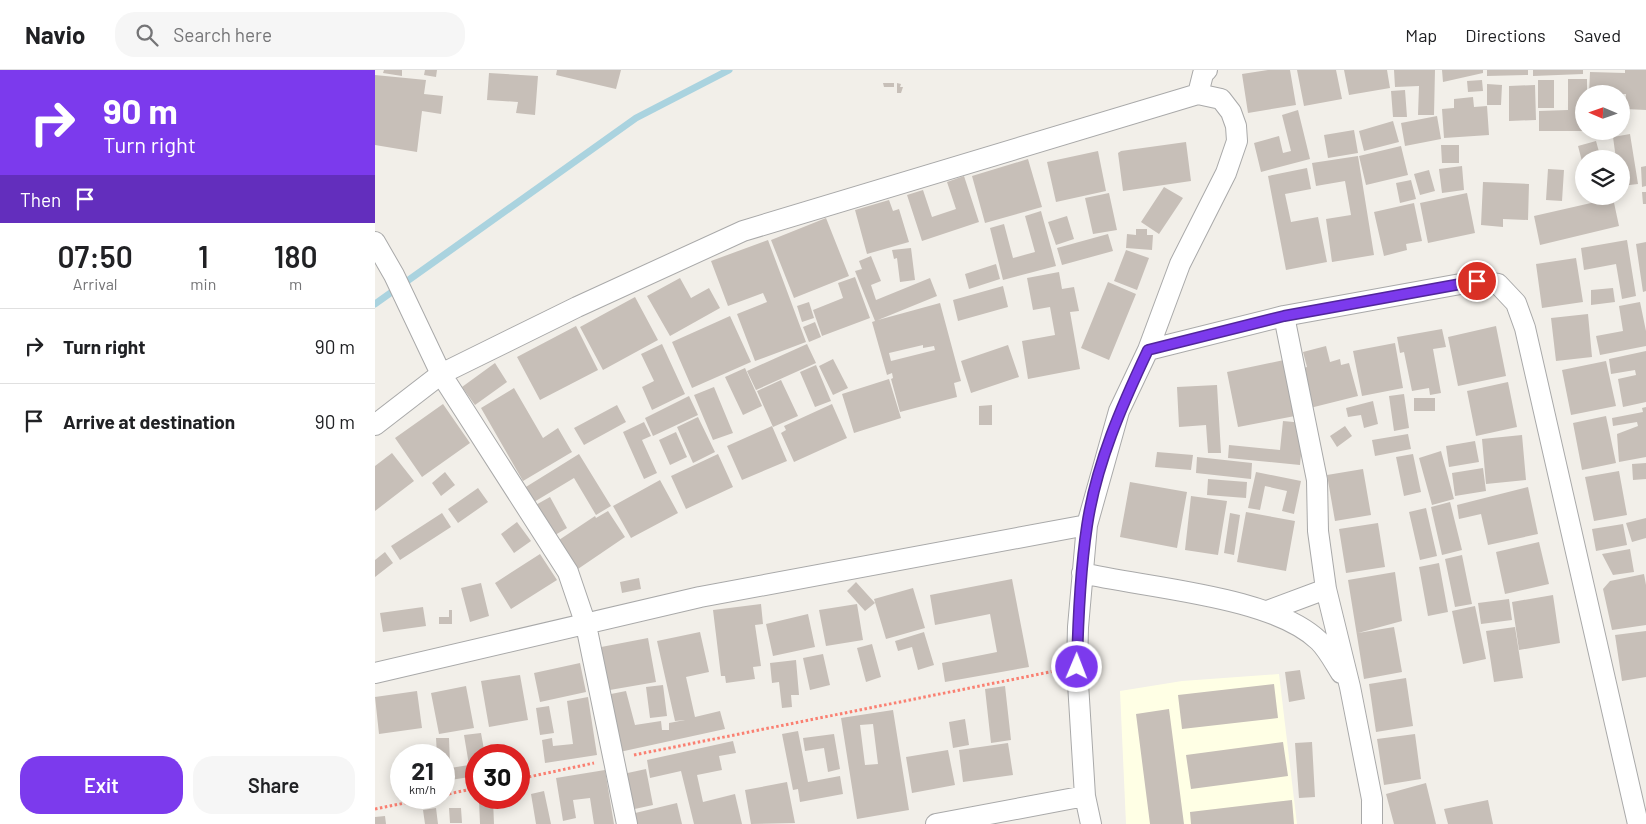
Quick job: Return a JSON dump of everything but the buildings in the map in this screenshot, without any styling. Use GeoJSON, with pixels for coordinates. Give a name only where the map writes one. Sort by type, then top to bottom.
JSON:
{"type":"FeatureCollection","features":[{"type":"Feature","properties":{"kind":"street"},"geometry":{"type":"LineString","coordinates":[[1198,94],[1203,74],[1207,70]]}},
{"type":"Feature","properties":{"kind":"street"},"geometry":{"type":"LineString","coordinates":[[375,425],[441,374],[577,307],[743,231],[1198,94],[1221,100],[1231,112],[1236,126],[1237,141],[1226,173],[1180,264],[1148,350],[1119,411],[1087,524],[1082,573],[1077,667],[1085,796],[1091,824]]}},
{"type":"Feature","properties":{"kind":"street"},"geometry":{"type":"LineString","coordinates":[[375,242],[394,276],[441,374],[568,572],[586,625],[627,824]]}},
{"type":"Feature","properties":{"kind":"street"},"geometry":{"type":"LineString","coordinates":[[1148,350],[1284,316],[1477,281],[1498,284],[1516,303],[1527,338],[1638,824]]}},
{"type":"Feature","properties":{"kind":"street"},"geometry":{"type":"LineString","coordinates":[[1284,316],[1317,480],[1318,531],[1326,589],[1349,687],[1372,799],[1374,822]]}},
{"type":"Feature","properties":{"kind":"street"},"geometry":{"type":"LineString","coordinates":[[375,673],[700,597],[1087,524]]}},
{"type":"Feature","properties":{"kind":"street"},"geometry":{"type":"LineString","coordinates":[[1082,573],[1216,598],[1267,611],[1301,628],[1318,640],[1327,650],[1349,687]]}},
{"type":"Feature","properties":{"kind":"street"},"geometry":{"type":"LineString","coordinates":[[1267,611],[1326,589]]}},
{"type":"Feature","properties":{"kind":"street"},"geometry":{"type":"LineString","coordinates":[[937,824],[1085,796]]}},
{"type":"Feature","properties":{"kind":"path"},"geometry":{"type":"LineString","coordinates":[[530,777],[1077,667]]}},
{"type":"Feature","properties":{"kind":"path"},"geometry":{"type":"LineString","coordinates":[[375,809],[390,806]]}},
{"type":"Feature","properties":{"kind":"shaded area"},"geometry":{"type":"Polygon","coordinates":[[[1279,674],[1297,824],[1126,824],[1120,691],[1182,681],[1279,674]]]}},
{"type":"Feature","properties":{"kind":"waterway"},"geometry":{"type":"LineString","coordinates":[[375,304],[636,118],[729,70]]}},
{"type":"Feature","properties":{"kind":"route"},"geometry":{"type":"LineString","coordinates":[[1077,667],[1078,627],[1087,524],[1098,478],[1119,411],[1148,350],[1284,316],[1477,281]]}}]}
